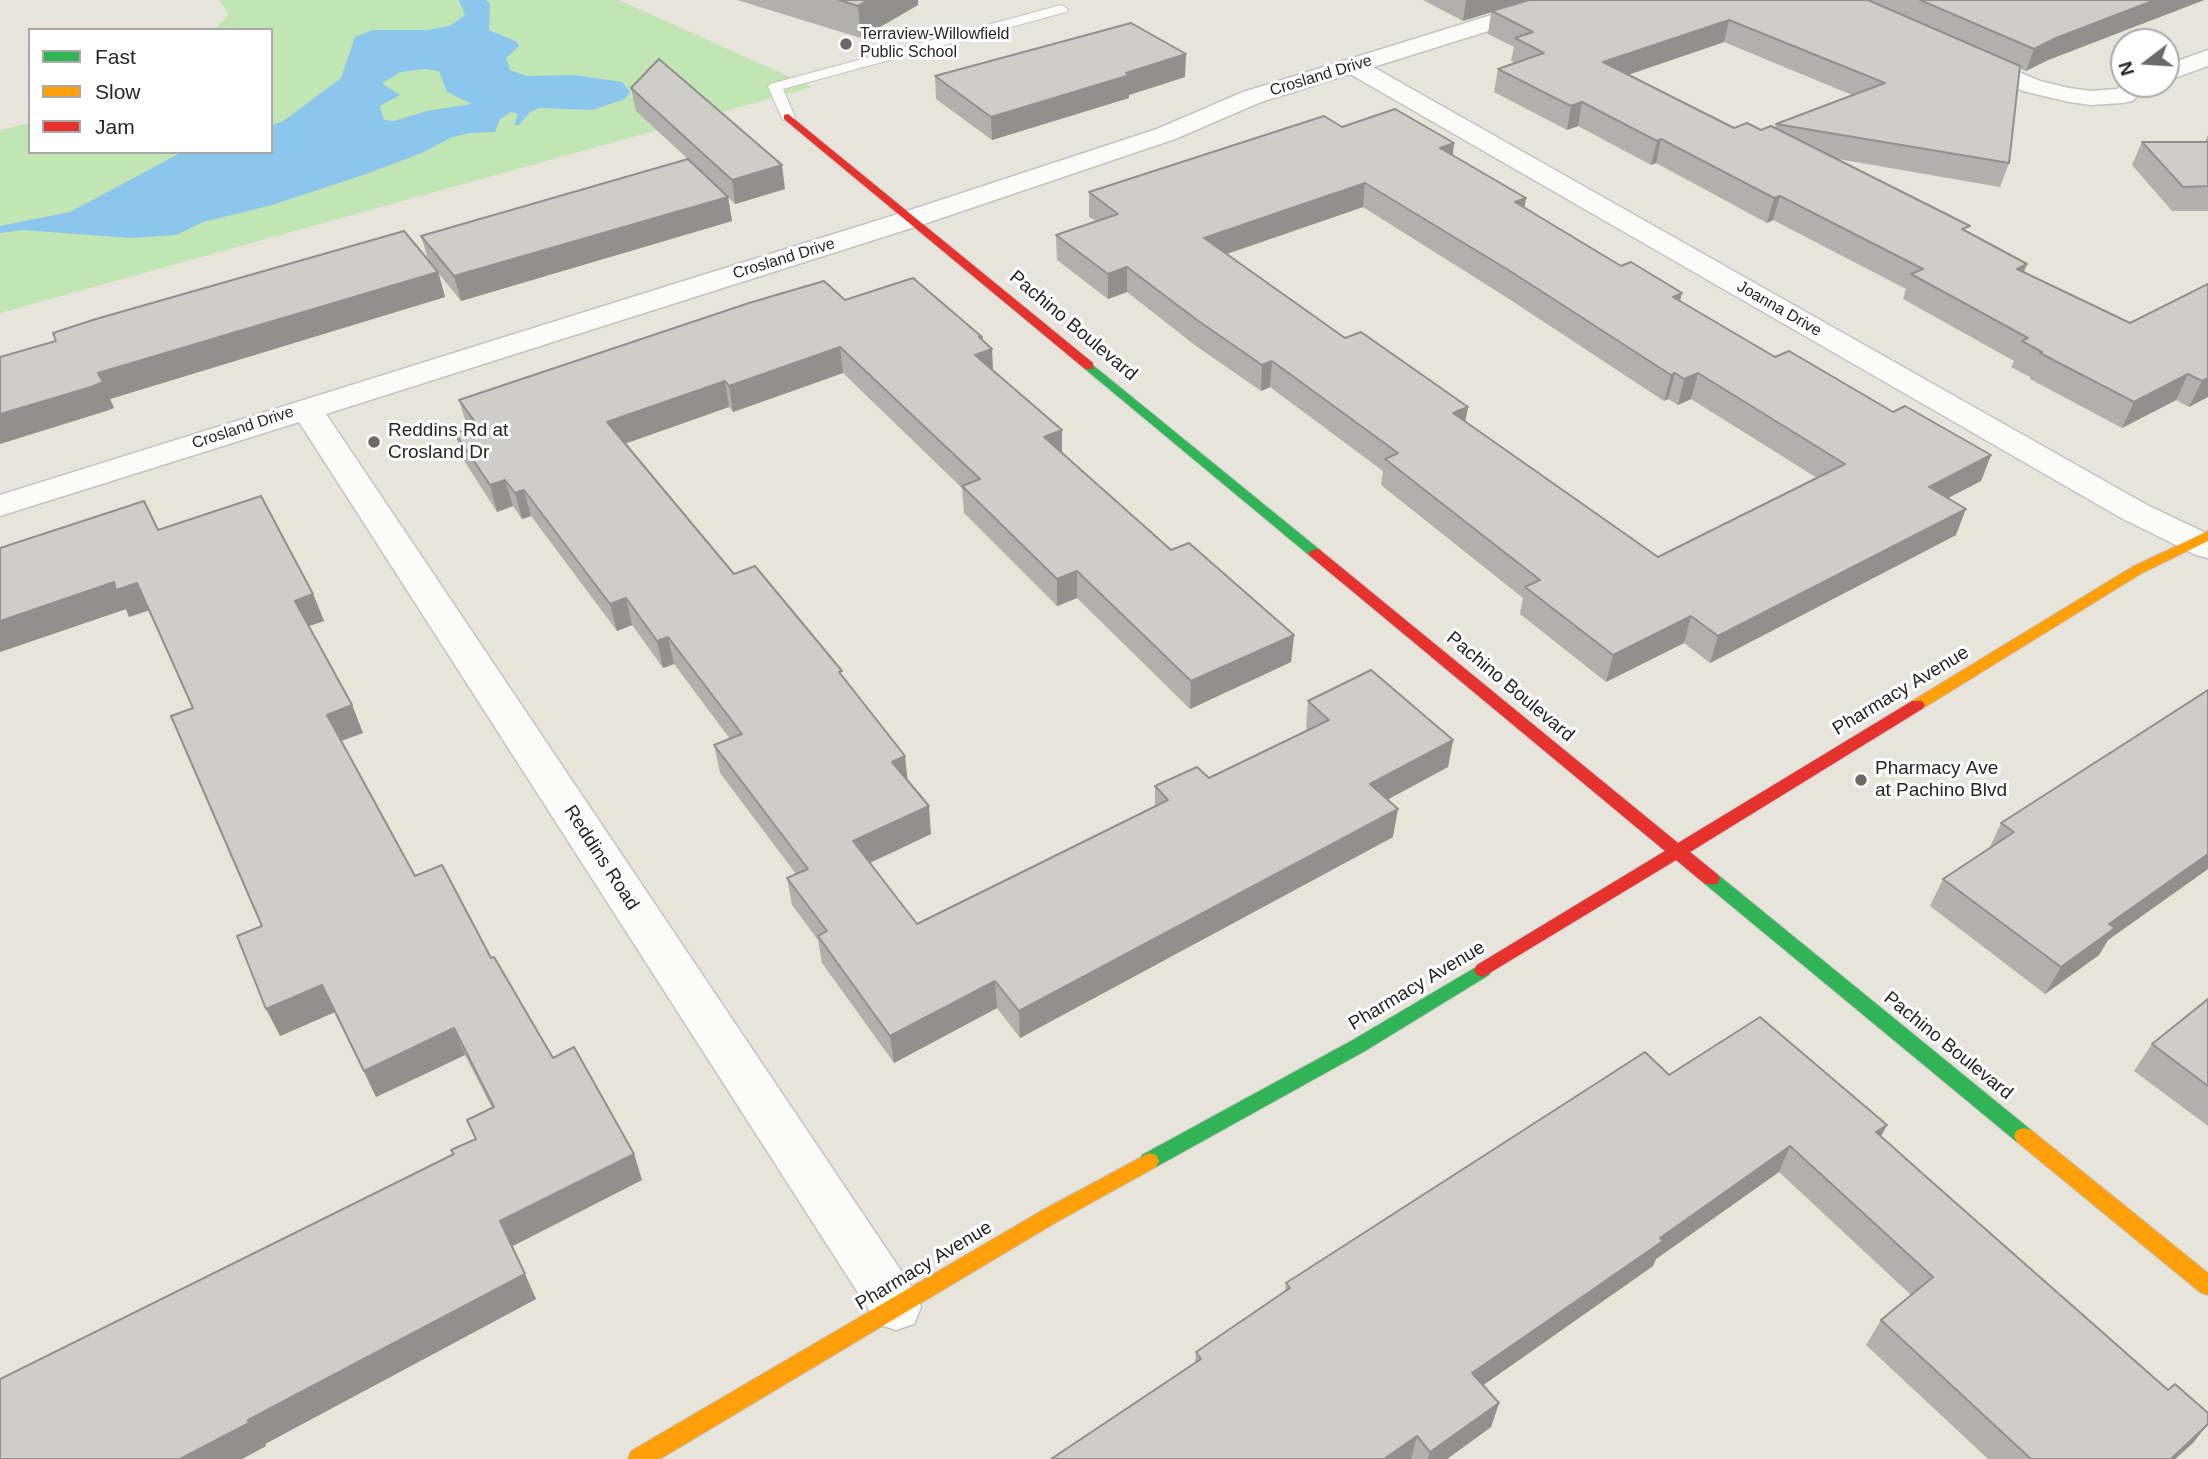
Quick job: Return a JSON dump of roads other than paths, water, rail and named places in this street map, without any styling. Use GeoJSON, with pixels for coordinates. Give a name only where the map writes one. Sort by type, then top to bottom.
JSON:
{"type":"FeatureCollection","features":[{"type":"Feature","properties":{"kind":"street","name":"Crosland Drive"},"geometry":{"type":"LineString","coordinates":[[0,506],[911,219],[1166,134],[1252,97],[1564,0]]}},
{"type":"Feature","properties":{"kind":"street"},"geometry":{"type":"LineString","coordinates":[[1956,52],[2032,86],[2069,95],[2110,97]]}},
{"type":"Feature","properties":{"kind":"street"},"geometry":{"type":"LineString","coordinates":[[2180,68],[2208,57]]}},
{"type":"Feature","properties":{"kind":"street","name":"Joanna Drive"},"geometry":{"type":"LineString","coordinates":[[1353,66],[2145,518],[2204,541]]}},
{"type":"Feature","properties":{"kind":"street","name":"Pachino Boulevard"},"geometry":{"type":"LineString","coordinates":[[788,117],[2208,1286]]}},
{"type":"Feature","properties":{"kind":"street","name":"Reddins Road"},"geometry":{"type":"LineString","coordinates":[[306,408],[896,1307]]}},
{"type":"Feature","properties":{"kind":"street","name":"Pharmacy Avenue"},"geometry":{"type":"LineString","coordinates":[[639,1459],[1048,1217],[1359,1046],[2137,570],[2204,541]]}},
{"type":"Feature","properties":{"kind":"lane"},"geometry":{"type":"LineString","coordinates":[[788,117],[775,87],[1061,9]]}},
{"type":"Feature","properties":{"kind":"water"},"geometry":{"type":"Polygon","coordinates":[[[459,0],[486,0],[490,4],[489,30],[517,42],[519,46],[506,58],[510,70],[526,76],[574,75],[622,82],[630,92],[625,99],[592,110],[539,108],[530,112],[519,125],[514,125],[518,114],[511,112],[500,119],[495,132],[452,137],[424,152],[366,174],[272,205],[203,222],[176,235],[131,238],[23,230],[0,233],[0,226],[70,212],[178,154],[273,154],[273,124],[282,122],[341,78],[355,37],[373,30],[428,30],[450,26],[465,15],[459,0]],[[425,69],[401,72],[382,83],[400,95],[380,106],[384,120],[394,121],[427,111],[472,104],[447,92],[439,71],[425,69]]]}},
{"type":"Feature","properties":{"kind":"place","name":"Terraview-Willowfield Public School"},"geometry":{"type":"Point","coordinates":[846,44]}},
{"type":"Feature","properties":{"kind":"place","name":"Reddins Rd at Crosland Dr"},"geometry":{"type":"Point","coordinates":[374,442]}},
{"type":"Feature","properties":{"kind":"place","name":"Pharmacy Ave at Pachino Blvd"},"geometry":{"type":"Point","coordinates":[1861,780]}}]}
